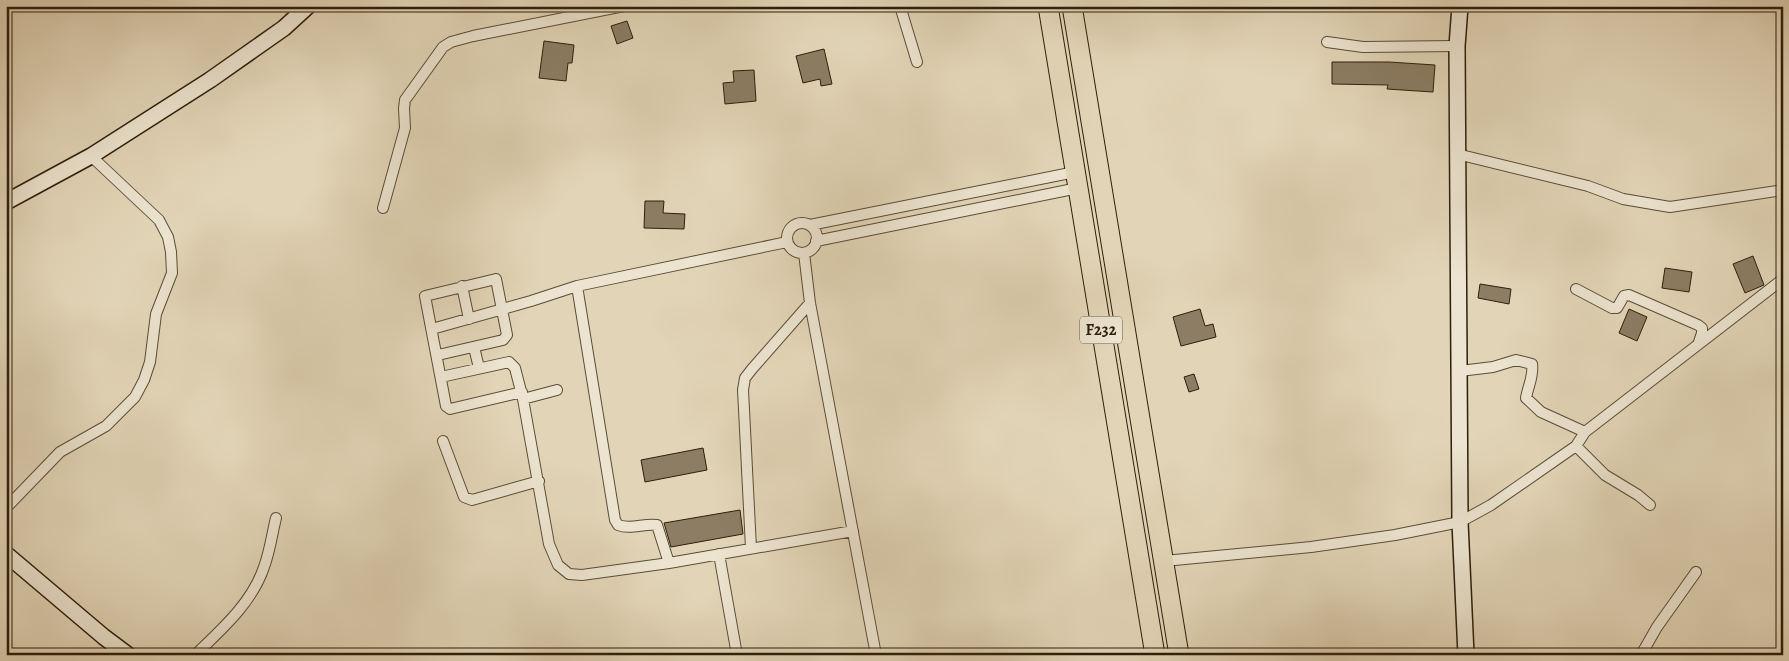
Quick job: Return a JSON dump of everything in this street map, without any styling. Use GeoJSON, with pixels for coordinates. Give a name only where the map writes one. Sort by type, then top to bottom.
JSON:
{"type":"FeatureCollection","features":[{"type":"Feature","properties":{"kind":"highway","name":"F232"},"geometry":{"type":"LineString","coordinates":[[1048,6],[1155,655]]}},
{"type":"Feature","properties":{"kind":"highway","name":"F232"},"geometry":{"type":"LineString","coordinates":[[1072,6],[1179,655]]}},
{"type":"Feature","properties":{"kind":"street"},"geometry":{"type":"LineString","coordinates":[[6,202],[92,156],[210,80],[284,28],[308,6]]}},
{"type":"Feature","properties":{"kind":"street"},"geometry":{"type":"LineString","coordinates":[[900,6],[917,62]]}},
{"type":"Feature","properties":{"kind":"street"},"geometry":{"type":"LineString","coordinates":[[1460,6],[1457,46],[1460,522],[1466,655]]}},
{"type":"Feature","properties":{"kind":"street"},"geometry":{"type":"LineString","coordinates":[[383,208],[405,128],[405,100],[442,48],[451,42],[473,36],[620,7]]}},
{"type":"Feature","properties":{"kind":"street"},"geometry":{"type":"LineString","coordinates":[[1327,42],[1363,48],[1457,46]]}},
{"type":"Feature","properties":{"kind":"street"},"geometry":{"type":"LineString","coordinates":[[1457,154],[1588,186],[1623,199],[1670,207],[1783,190]]}},
{"type":"Feature","properties":{"kind":"street"},"geometry":{"type":"LineString","coordinates":[[6,508],[60,452],[106,426],[135,397],[144,380],[150,362],[156,314],[172,273],[168,238],[159,220],[92,156]]}},
{"type":"Feature","properties":{"kind":"street"},"geometry":{"type":"LineString","coordinates":[[810,225],[816,232],[816,241],[812,249],[804,252],[794,250],[788,242],[787,233],[792,226],[801,223],[810,225],[1077,180]]}},
{"type":"Feature","properties":{"kind":"street"},"geometry":{"type":"LineString","coordinates":[[816,241],[1077,180]]}},
{"type":"Feature","properties":{"kind":"street"},"geometry":{"type":"LineString","coordinates":[[432,329],[577,286],[788,242]]}},
{"type":"Feature","properties":{"kind":"street"},"geometry":{"type":"LineString","coordinates":[[804,252],[810,303],[876,655]]}},
{"type":"Feature","properties":{"kind":"street"},"geometry":{"type":"LineString","coordinates":[[438,356],[506,338],[496,279],[425,296],[438,356],[446,406],[450,408],[557,390]]}},
{"type":"Feature","properties":{"kind":"street"},"geometry":{"type":"LineString","coordinates":[[1164,561],[1311,547],[1395,535],[1460,522],[1491,505],[1576,446],[1585,432],[1783,279]]}},
{"type":"Feature","properties":{"kind":"street"},"geometry":{"type":"LineString","coordinates":[[462,286],[469,319]]}},
{"type":"Feature","properties":{"kind":"street"},"geometry":{"type":"LineString","coordinates":[[577,286],[615,520],[618,525],[624,528],[657,525],[669,563]]}},
{"type":"Feature","properties":{"kind":"street"},"geometry":{"type":"LineString","coordinates":[[1576,289],[1612,308],[1617,308],[1624,296],[1629,295],[1698,325],[1702,328],[1702,333],[1698,346]]}},
{"type":"Feature","properties":{"kind":"street"},"geometry":{"type":"LineString","coordinates":[[751,548],[743,390],[745,378],[810,303]]}},
{"type":"Feature","properties":{"kind":"street"},"geometry":{"type":"LineString","coordinates":[[474,347],[479,368]]}},
{"type":"Feature","properties":{"kind":"street"},"geometry":{"type":"LineString","coordinates":[[1460,371],[1493,367],[1516,360],[1532,364],[1533,372],[1526,398],[1542,412],[1585,432]]}},
{"type":"Feature","properties":{"kind":"street"},"geometry":{"type":"LineString","coordinates":[[441,377],[509,362],[513,364],[523,396],[552,553],[558,565],[569,574],[582,575],[669,563],[853,531]]}},
{"type":"Feature","properties":{"kind":"street"},"geometry":{"type":"LineString","coordinates":[[443,441],[464,497],[467,500],[539,481]]}},
{"type":"Feature","properties":{"kind":"street"},"geometry":{"type":"LineString","coordinates":[[1576,446],[1605,475],[1638,495],[1650,505]]}},
{"type":"Feature","properties":{"kind":"street"},"geometry":{"type":"LineString","coordinates":[[195,655],[238,612],[252,591],[265,566],[276,518]]}},
{"type":"Feature","properties":{"kind":"street"},"geometry":{"type":"LineString","coordinates":[[6,554],[128,655]]}},
{"type":"Feature","properties":{"kind":"street"},"geometry":{"type":"LineString","coordinates":[[719,554],[737,655]]}},
{"type":"Feature","properties":{"kind":"street"},"geometry":{"type":"LineString","coordinates":[[1641,655],[1657,627],[1696,572]]}},
{"type":"Feature","properties":{"kind":"building"},"geometry":{"type":"Polygon","coordinates":[[[627,21],[633,38],[617,44],[611,26],[627,21]]]}},
{"type":"Feature","properties":{"kind":"building"},"geometry":{"type":"Polygon","coordinates":[[[544,41],[574,45],[572,63],[568,63],[566,81],[539,78],[544,41]]]}},
{"type":"Feature","properties":{"kind":"building"},"geometry":{"type":"Polygon","coordinates":[[[824,49],[832,84],[821,86],[820,79],[803,83],[796,56],[824,49]]]}},
{"type":"Feature","properties":{"kind":"building"},"geometry":{"type":"Polygon","coordinates":[[[1332,62],[1389,62],[1435,65],[1433,92],[1387,89],[1388,85],[1332,84],[1332,62]]]}},
{"type":"Feature","properties":{"kind":"building"},"geometry":{"type":"Polygon","coordinates":[[[754,70],[756,101],[725,104],[723,83],[734,82],[733,71],[754,70]]]}},
{"type":"Feature","properties":{"kind":"building"},"geometry":{"type":"Polygon","coordinates":[[[645,201],[664,201],[663,213],[685,214],[684,229],[644,228],[645,201]]]}},
{"type":"Feature","properties":{"kind":"building"},"geometry":{"type":"Polygon","coordinates":[[[1753,256],[1764,285],[1745,293],[1733,264],[1753,256]]]}},
{"type":"Feature","properties":{"kind":"building"},"geometry":{"type":"Polygon","coordinates":[[[1665,268],[1692,272],[1689,292],[1662,288],[1665,268]]]}},
{"type":"Feature","properties":{"kind":"building"},"geometry":{"type":"Polygon","coordinates":[[[1480,284],[1511,289],[1509,304],[1478,298],[1480,284]]]}},
{"type":"Feature","properties":{"kind":"building"},"geometry":{"type":"Polygon","coordinates":[[[1200,309],[1205,326],[1213,324],[1216,337],[1181,346],[1173,317],[1200,309]]]}},
{"type":"Feature","properties":{"kind":"building"},"geometry":{"type":"Polygon","coordinates":[[[1629,309],[1647,317],[1637,341],[1619,333],[1629,309]]]}},
{"type":"Feature","properties":{"kind":"building"},"geometry":{"type":"Polygon","coordinates":[[[1194,374],[1199,389],[1189,392],[1184,377],[1194,374]]]}},
{"type":"Feature","properties":{"kind":"building"},"geometry":{"type":"Polygon","coordinates":[[[703,448],[707,470],[645,482],[641,460],[703,448]]]}},
{"type":"Feature","properties":{"kind":"building"},"geometry":{"type":"Polygon","coordinates":[[[740,510],[743,534],[671,547],[664,523],[740,510]]]}}]}
